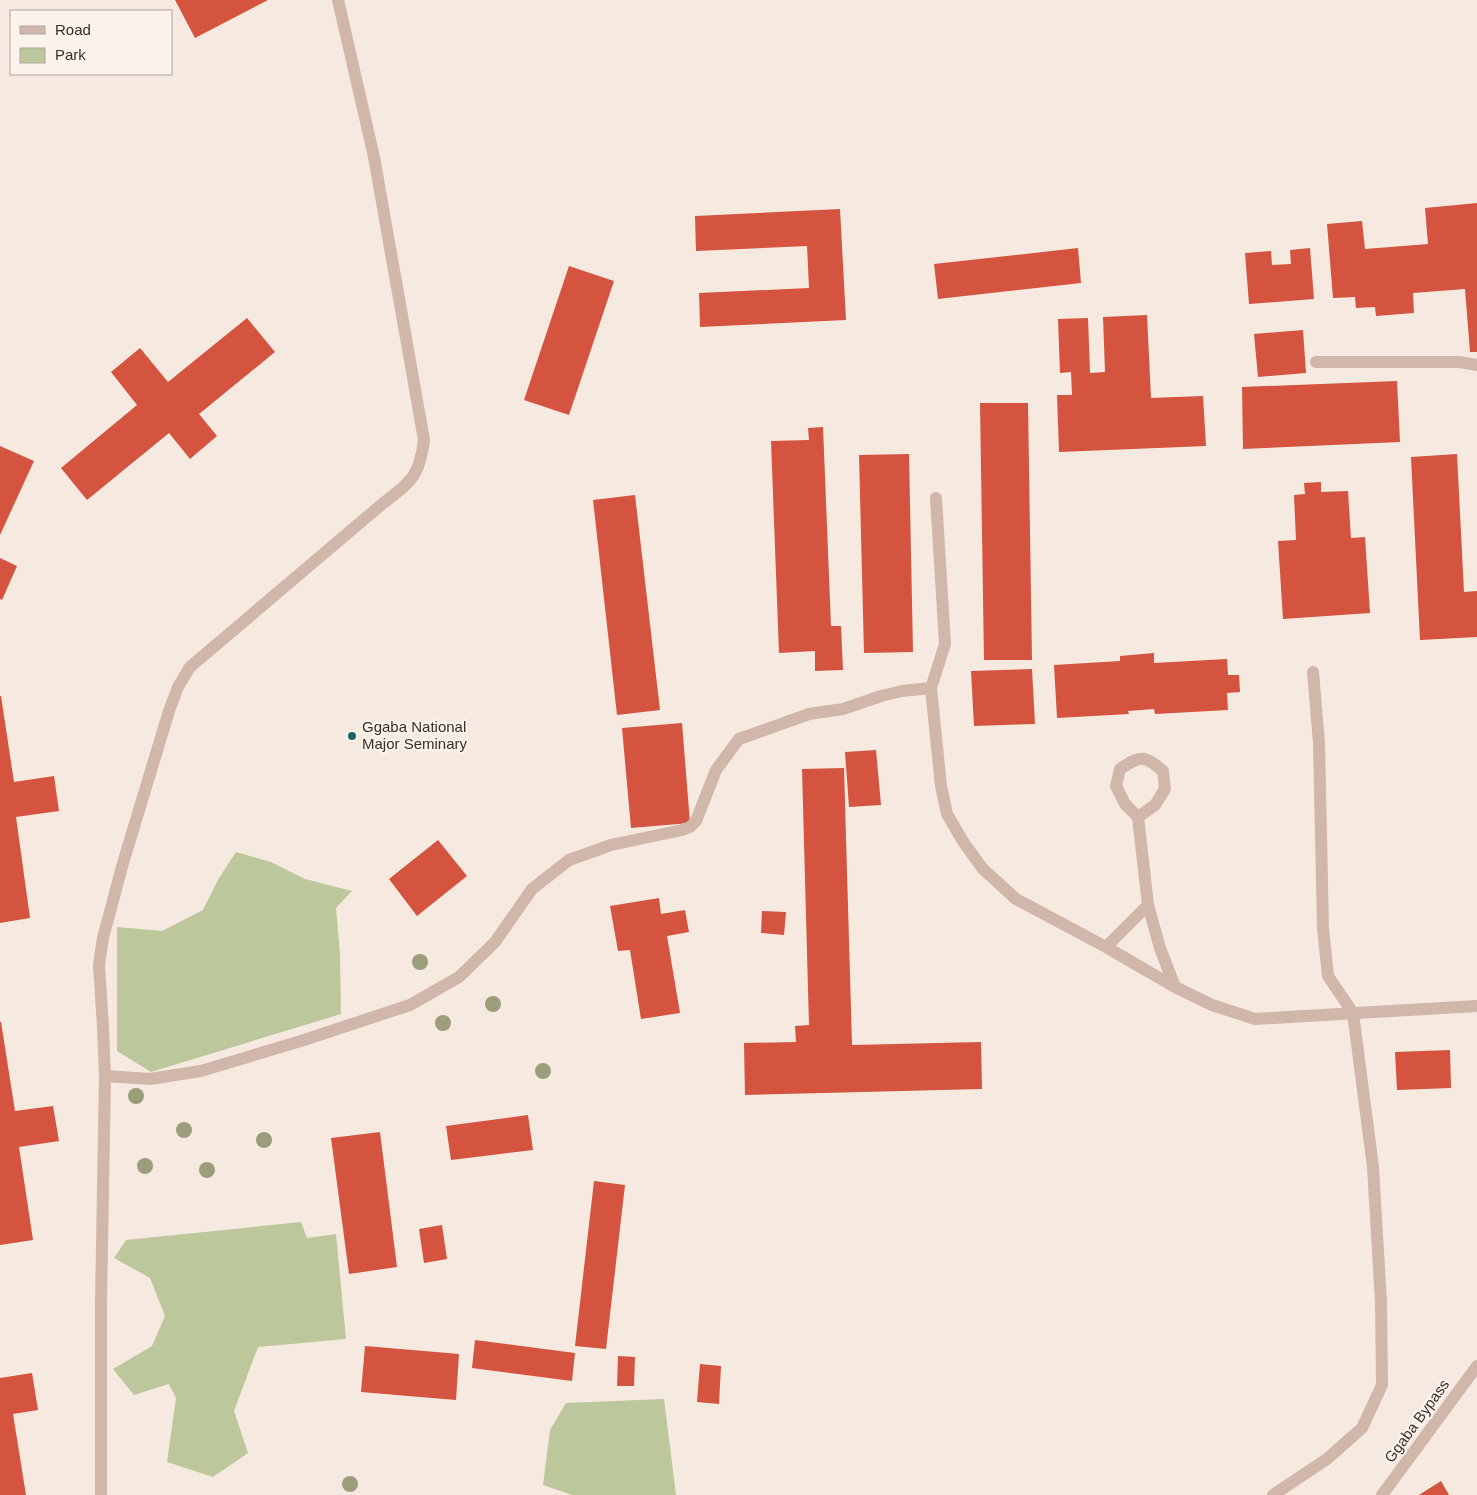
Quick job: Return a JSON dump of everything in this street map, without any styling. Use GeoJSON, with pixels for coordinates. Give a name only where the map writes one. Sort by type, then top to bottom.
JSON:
{"type":"FeatureCollection","features":[{"type":"Feature","properties":{"kind":"street"},"geometry":{"type":"LineString","coordinates":[[101,1495],[101,1303],[105,1076],[100,964],[103,938],[123,863],[169,711],[178,687],[190,667],[409,483],[418,468],[422,454],[424,440],[374,157],[338,0]]}},
{"type":"Feature","properties":{"kind":"street"},"geometry":{"type":"LineString","coordinates":[[1316,362],[1459,362],[1477,365]]}},
{"type":"Feature","properties":{"kind":"street"},"geometry":{"type":"LineString","coordinates":[[936,498],[945,644],[931,688],[941,786],[947,814],[964,843],[983,869],[1016,900],[1106,946],[1175,987],[1212,1005],[1256,1019],[1477,1006]]}},
{"type":"Feature","properties":{"kind":"street"},"geometry":{"type":"LineString","coordinates":[[1273,1495],[1328,1459],[1362,1428],[1382,1385],[1382,1302],[1373,1176],[1353,1013],[1328,976],[1323,928],[1319,743],[1313,672]]}},
{"type":"Feature","properties":{"kind":"street"},"geometry":{"type":"LineString","coordinates":[[105,1076],[150,1079],[201,1071],[301,1041],[410,1005],[459,977],[495,942],[532,889],[569,860],[611,845],[690,827],[699,814],[716,770],[739,739],[809,714],[843,709],[902,691],[931,688]]}},
{"type":"Feature","properties":{"kind":"street"},"geometry":{"type":"LineString","coordinates":[[1138,817],[1155,805],[1165,789],[1163,771],[1149,760],[1134,759],[1120,769],[1116,786],[1125,804],[1138,817],[1148,906],[1160,948],[1175,987]]}},
{"type":"Feature","properties":{"kind":"street"},"geometry":{"type":"LineString","coordinates":[[1106,946],[1148,906]]}},
{"type":"Feature","properties":{"kind":"street","name":"Ggaba Bypass"},"geometry":{"type":"LineString","coordinates":[[1382,1495],[1477,1366]]}},
{"type":"Feature","properties":{"kind":"green space"},"geometry":{"type":"Polygon","coordinates":[[[236,852],[271,862],[305,879],[352,891],[336,908],[340,954],[341,1014],[151,1072],[117,1051],[117,927],[162,931],[203,910],[219,878],[236,852]]]}},
{"type":"Feature","properties":{"kind":"green space"},"geometry":{"type":"Polygon","coordinates":[[[301,1222],[307,1238],[336,1234],[346,1339],[258,1347],[234,1411],[248,1453],[213,1477],[167,1462],[176,1398],[169,1384],[134,1395],[113,1369],[152,1346],[165,1316],[150,1278],[114,1258],[126,1240],[301,1222]]]}},
{"type":"Feature","properties":{"kind":"green space"},"geometry":{"type":"Polygon","coordinates":[[[664,1399],[676,1495],[572,1495],[543,1485],[550,1430],[566,1403],[664,1399]]]}},
{"type":"Feature","properties":{"kind":"building"},"geometry":{"type":"Polygon","coordinates":[[[175,0],[268,0],[195,38],[175,0]]]}},
{"type":"Feature","properties":{"kind":"building"},"geometry":{"type":"Polygon","coordinates":[[[1477,203],[1477,352],[1470,352],[1465,289],[1413,293],[1414,313],[1376,316],[1375,307],[1356,308],[1355,297],[1333,298],[1327,224],[1362,221],[1365,249],[1428,244],[1425,208],[1477,203]]]}},
{"type":"Feature","properties":{"kind":"building"},"geometry":{"type":"Polygon","coordinates":[[[840,209],[846,320],[700,327],[699,293],[809,288],[807,246],[696,251],[695,216],[840,209]]]}},
{"type":"Feature","properties":{"kind":"building"},"geometry":{"type":"Polygon","coordinates":[[[1078,248],[1081,283],[938,299],[934,264],[1078,248]]]}},
{"type":"Feature","properties":{"kind":"building"},"geometry":{"type":"Polygon","coordinates":[[[1310,248],[1314,299],[1249,304],[1245,253],[1271,251],[1272,265],[1291,264],[1290,250],[1310,248]]]}},
{"type":"Feature","properties":{"kind":"building"},"geometry":{"type":"Polygon","coordinates":[[[569,266],[614,281],[569,415],[524,400],[569,266]]]}},
{"type":"Feature","properties":{"kind":"building"},"geometry":{"type":"Polygon","coordinates":[[[1147,315],[1151,398],[1203,396],[1206,446],[1059,452],[1057,395],[1072,395],[1071,372],[1060,373],[1058,319],[1088,318],[1090,373],[1105,372],[1103,317],[1147,315]]]}},
{"type":"Feature","properties":{"kind":"building"},"geometry":{"type":"Polygon","coordinates":[[[247,318],[275,352],[199,414],[217,436],[190,459],[169,433],[87,500],[61,468],[137,405],[111,372],[140,348],[168,382],[247,318]]]}},
{"type":"Feature","properties":{"kind":"building"},"geometry":{"type":"Polygon","coordinates":[[[1303,330],[1306,373],[1258,377],[1254,334],[1303,330]]]}},
{"type":"Feature","properties":{"kind":"building"},"geometry":{"type":"Polygon","coordinates":[[[1397,381],[1400,442],[1243,449],[1242,387],[1397,381]]]}},
{"type":"Feature","properties":{"kind":"building"},"geometry":{"type":"Polygon","coordinates":[[[980,403],[1028,403],[1032,660],[984,660],[980,403]]]}},
{"type":"Feature","properties":{"kind":"building"},"geometry":{"type":"Polygon","coordinates":[[[823,427],[831,626],[841,626],[843,670],[815,671],[815,651],[779,653],[771,441],[809,440],[808,428],[823,427]]]}},
{"type":"Feature","properties":{"kind":"building"},"geometry":{"type":"Polygon","coordinates":[[[0,446],[34,461],[0,535],[0,446]]]}},
{"type":"Feature","properties":{"kind":"building"},"geometry":{"type":"Polygon","coordinates":[[[909,454],[913,652],[864,653],[859,455],[909,454]]]}},
{"type":"Feature","properties":{"kind":"building"},"geometry":{"type":"Polygon","coordinates":[[[1457,454],[1464,592],[1477,591],[1477,637],[1420,640],[1411,457],[1457,454]]]}},
{"type":"Feature","properties":{"kind":"building"},"geometry":{"type":"Polygon","coordinates":[[[1321,482],[1321,492],[1348,491],[1351,538],[1365,537],[1370,613],[1283,619],[1278,541],[1296,540],[1294,495],[1305,494],[1304,483],[1321,482]]]}},
{"type":"Feature","properties":{"kind":"building"},"geometry":{"type":"Polygon","coordinates":[[[635,495],[660,710],[617,715],[593,500],[635,495]]]}},
{"type":"Feature","properties":{"kind":"building"},"geometry":{"type":"Polygon","coordinates":[[[0,558],[17,566],[2,600],[0,599],[0,558]]]}},
{"type":"Feature","properties":{"kind":"building"},"geometry":{"type":"Polygon","coordinates":[[[1154,653],[1154,663],[1227,659],[1228,675],[1239,675],[1240,692],[1227,693],[1228,710],[1155,714],[1154,709],[1128,711],[1129,714],[1057,718],[1054,665],[1120,661],[1120,656],[1154,653]]]}},
{"type":"Feature","properties":{"kind":"building"},"geometry":{"type":"Polygon","coordinates":[[[1032,669],[1035,724],[974,726],[971,671],[1032,669]]]}},
{"type":"Feature","properties":{"kind":"building"},"geometry":{"type":"Polygon","coordinates":[[[0,696],[14,782],[54,776],[59,811],[16,817],[30,918],[0,923],[0,696]]]}},
{"type":"Feature","properties":{"kind":"building"},"geometry":{"type":"Polygon","coordinates":[[[682,723],[690,823],[631,828],[622,728],[682,723]]]}},
{"type":"Feature","properties":{"kind":"building"},"geometry":{"type":"Polygon","coordinates":[[[876,750],[881,805],[849,807],[845,752],[876,750]]]}},
{"type":"Feature","properties":{"kind":"building"},"geometry":{"type":"Polygon","coordinates":[[[844,768],[852,1045],[981,1042],[982,1089],[745,1095],[744,1043],[796,1042],[795,1026],[809,1025],[802,769],[844,768]]]}},
{"type":"Feature","properties":{"kind":"building"},"geometry":{"type":"Polygon","coordinates":[[[438,840],[467,876],[417,916],[389,879],[438,840]]]}},
{"type":"Feature","properties":{"kind":"building"},"geometry":{"type":"Polygon","coordinates":[[[659,898],[661,914],[685,910],[689,932],[667,936],[680,1013],[641,1019],[630,950],[618,951],[610,906],[659,898]]]}},
{"type":"Feature","properties":{"kind":"building"},"geometry":{"type":"Polygon","coordinates":[[[762,911],[786,912],[784,935],[761,933],[762,911]]]}},
{"type":"Feature","properties":{"kind":"building"},"geometry":{"type":"Polygon","coordinates":[[[0,1022],[15,1111],[53,1106],[59,1141],[19,1147],[33,1240],[0,1245],[0,1022]]]}},
{"type":"Feature","properties":{"kind":"building"},"geometry":{"type":"Polygon","coordinates":[[[1450,1050],[1451,1088],[1397,1090],[1395,1052],[1450,1050]]]}},
{"type":"Feature","properties":{"kind":"building"},"geometry":{"type":"Polygon","coordinates":[[[528,1115],[533,1150],[451,1160],[446,1126],[528,1115]]]}},
{"type":"Feature","properties":{"kind":"building"},"geometry":{"type":"Polygon","coordinates":[[[380,1132],[397,1267],[349,1274],[331,1138],[380,1132]]]}},
{"type":"Feature","properties":{"kind":"building"},"geometry":{"type":"Polygon","coordinates":[[[594,1181],[625,1185],[606,1349],[575,1346],[594,1181]]]}},
{"type":"Feature","properties":{"kind":"building"},"geometry":{"type":"Polygon","coordinates":[[[442,1225],[447,1259],[424,1263],[419,1229],[442,1225]]]}},
{"type":"Feature","properties":{"kind":"building"},"geometry":{"type":"Polygon","coordinates":[[[475,1340],[575,1353],[572,1381],[472,1368],[475,1340]]]}},
{"type":"Feature","properties":{"kind":"building"},"geometry":{"type":"Polygon","coordinates":[[[365,1346],[459,1354],[456,1400],[361,1392],[365,1346]]]}},
{"type":"Feature","properties":{"kind":"building"},"geometry":{"type":"Polygon","coordinates":[[[618,1356],[635,1357],[634,1386],[617,1386],[618,1356]]]}},
{"type":"Feature","properties":{"kind":"building"},"geometry":{"type":"Polygon","coordinates":[[[700,1364],[721,1366],[719,1404],[697,1402],[700,1364]]]}},
{"type":"Feature","properties":{"kind":"building"},"geometry":{"type":"Polygon","coordinates":[[[32,1373],[38,1410],[13,1414],[26,1495],[0,1495],[0,1378],[32,1373]]]}},
{"type":"Feature","properties":{"kind":"building"},"geometry":{"type":"Polygon","coordinates":[[[1441,1481],[1449,1495],[1419,1495],[1441,1481]]]}},
{"type":"Feature","properties":{"kind":"place","name":"Ggaba National Major Seminary"},"geometry":{"type":"Point","coordinates":[352,736]}}]}
